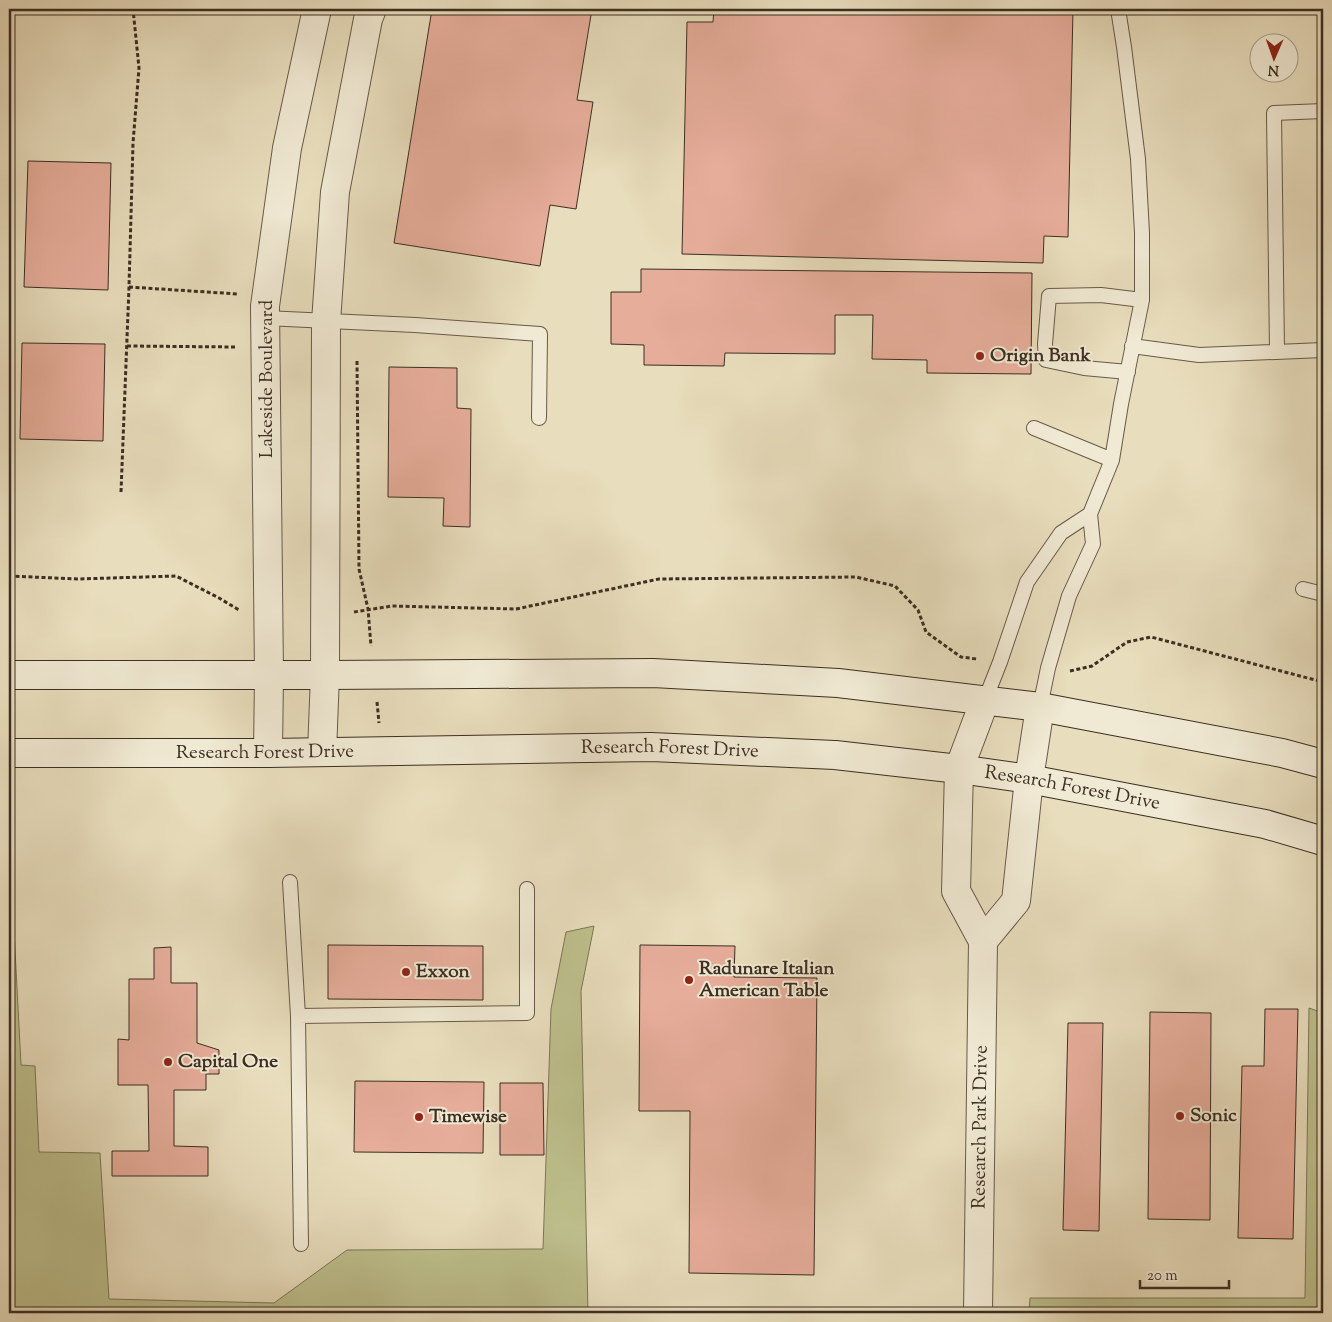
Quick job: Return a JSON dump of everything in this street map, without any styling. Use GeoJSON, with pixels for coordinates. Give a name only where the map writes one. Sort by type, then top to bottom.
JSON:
{"type":"FeatureCollection","features":[{"type":"Feature","properties":{"kind":"main road","name":"Lakeside Boulevard"},"geometry":{"type":"LineString","coordinates":[[268,753],[270,675],[266,294],[287,148],[317,9]]}},
{"type":"Feature","properties":{"kind":"main road"},"geometry":{"type":"LineString","coordinates":[[322,752],[325,675],[326,322],[335,192],[368,19],[372,9]]}},
{"type":"Feature","properties":{"kind":"main road"},"geometry":{"type":"LineString","coordinates":[[9,674],[653,673],[838,683],[1040,707],[1282,753],[1323,764]]}},
{"type":"Feature","properties":{"kind":"main road","name":"Research Park Drive"},"geometry":{"type":"LineString","coordinates":[[978,1313],[983,941],[956,891],[959,769],[985,700]]}},
{"type":"Feature","properties":{"kind":"main road"},"geometry":{"type":"LineString","coordinates":[[983,941],[1016,901],[1029,779],[1040,707]]}},
{"type":"Feature","properties":{"kind":"main road","name":"Research Forest Drive"},"geometry":{"type":"LineString","coordinates":[[9,753],[268,753],[651,747],[836,756],[959,769],[1029,779],[1265,824],[1323,841]]}},
{"type":"Feature","properties":{"kind":"lane"},"geometry":{"type":"LineString","coordinates":[[1040,707],[1048,668],[1069,596],[1093,544],[1090,514],[1112,460],[1142,300],[1142,233],[1138,159],[1118,9]]}},
{"type":"Feature","properties":{"kind":"lane"},"geometry":{"type":"LineString","coordinates":[[1277,352],[1274,113],[1323,111]]}},
{"type":"Feature","properties":{"kind":"lane"},"geometry":{"type":"LineString","coordinates":[[1128,372],[1084,368],[1046,360],[1045,344],[1049,296],[1101,295],[1142,300]]}},
{"type":"Feature","properties":{"kind":"lane"},"geometry":{"type":"LineString","coordinates":[[265,318],[415,325],[540,334],[539,418]]}},
{"type":"Feature","properties":{"kind":"lane"},"geometry":{"type":"LineString","coordinates":[[1132,346],[1199,355],[1323,350]]}},
{"type":"Feature","properties":{"kind":"lane"},"geometry":{"type":"LineString","coordinates":[[1034,428],[1112,460]]}},
{"type":"Feature","properties":{"kind":"lane"},"geometry":{"type":"LineString","coordinates":[[985,700],[1027,582],[1060,532],[1090,514]]}},
{"type":"Feature","properties":{"kind":"lane"},"geometry":{"type":"LineString","coordinates":[[1303,589],[1323,594]]}},
{"type":"Feature","properties":{"kind":"lane"},"geometry":{"type":"LineString","coordinates":[[290,882],[298,1016],[301,1244]]}},
{"type":"Feature","properties":{"kind":"lane"},"geometry":{"type":"LineString","coordinates":[[298,1016],[527,1013],[527,889]]}},
{"type":"Feature","properties":{"kind":"path"},"geometry":{"type":"LineString","coordinates":[[120,492],[130,280],[133,143],[139,68],[133,9]]}},
{"type":"Feature","properties":{"kind":"path"},"geometry":{"type":"LineString","coordinates":[[9,576],[78,579],[176,576],[219,598],[237,610],[269,617]]}},
{"type":"Feature","properties":{"kind":"path"},"geometry":{"type":"LineString","coordinates":[[325,621],[359,610],[392,606],[516,609],[659,579],[856,577],[895,586],[918,610],[926,632],[961,657],[1000,662]]}},
{"type":"Feature","properties":{"kind":"path"},"geometry":{"type":"LineString","coordinates":[[1048,668],[1069,672],[1092,666],[1127,642],[1151,637],[1323,682]]}},
{"type":"Feature","properties":{"kind":"green space"},"geometry":{"type":"Polygon","coordinates":[[[594,926],[581,991],[588,1313],[9,1313],[9,934],[14,930],[21,1065],[35,1066],[39,1152],[100,1153],[109,1299],[274,1303],[347,1250],[543,1249],[551,1009],[566,932],[594,926]]]}},
{"type":"Feature","properties":{"kind":"green space"},"geometry":{"type":"Polygon","coordinates":[[[1309,1008],[1323,1013],[1323,1313],[1029,1313],[1030,1298],[1305,1298],[1309,1008]]]}},
{"type":"Feature","properties":{"kind":"building"},"geometry":{"type":"Polygon","coordinates":[[[432,9],[592,9],[577,100],[593,102],[576,209],[550,205],[540,266],[394,243],[432,9]]]}},
{"type":"Feature","properties":{"kind":"building"},"geometry":{"type":"Polygon","coordinates":[[[714,9],[1073,9],[1068,237],[1044,236],[1043,263],[682,254],[687,22],[713,22],[714,9]]]}},
{"type":"Feature","properties":{"kind":"building"},"geometry":{"type":"Polygon","coordinates":[[[28,161],[111,163],[108,290],[24,287],[28,161]]]}},
{"type":"Feature","properties":{"kind":"building"},"geometry":{"type":"Polygon","coordinates":[[[641,269],[1032,273],[1031,374],[927,373],[927,360],[872,359],[873,315],[835,315],[835,354],[725,353],[724,366],[644,365],[644,345],[611,344],[611,292],[641,292],[641,269]]]}},
{"type":"Feature","properties":{"kind":"building"},"geometry":{"type":"Polygon","coordinates":[[[22,343],[105,344],[103,441],[20,439],[22,343]]]}},
{"type":"Feature","properties":{"kind":"building"},"geometry":{"type":"Polygon","coordinates":[[[389,367],[457,368],[457,408],[471,409],[470,527],[443,526],[444,498],[388,497],[389,367]]]}},
{"type":"Feature","properties":{"kind":"building","name":"Exxon"},"geometry":{"type":"Polygon","coordinates":[[[328,945],[483,946],[483,1000],[328,999],[328,945]]]}},
{"type":"Feature","properties":{"kind":"building"},"geometry":{"type":"Polygon","coordinates":[[[640,945],[735,946],[734,977],[817,978],[814,1275],[689,1273],[690,1111],[639,1111],[640,945]]]}},
{"type":"Feature","properties":{"kind":"building","name":"Capital One"},"geometry":{"type":"Polygon","coordinates":[[[171,947],[171,983],[197,983],[197,1043],[219,1050],[219,1074],[206,1074],[206,1090],[174,1090],[174,1146],[208,1147],[208,1176],[112,1176],[112,1151],[149,1151],[148,1085],[118,1085],[118,1039],[129,1040],[129,979],[154,979],[154,948],[171,947]]]}},
{"type":"Feature","properties":{"kind":"building"},"geometry":{"type":"Polygon","coordinates":[[[1265,1009],[1298,1009],[1293,1239],[1238,1238],[1242,1066],[1264,1066],[1265,1009]]]}},
{"type":"Feature","properties":{"kind":"building","name":"Sonic"},"geometry":{"type":"Polygon","coordinates":[[[1150,1012],[1211,1013],[1210,1220],[1148,1219],[1150,1012]]]}},
{"type":"Feature","properties":{"kind":"building"},"geometry":{"type":"Polygon","coordinates":[[[1068,1023],[1103,1023],[1099,1231],[1063,1230],[1068,1023]]]}},
{"type":"Feature","properties":{"kind":"building","name":"Timewise"},"geometry":{"type":"Polygon","coordinates":[[[355,1081],[484,1082],[483,1153],[354,1152],[355,1081]]]}},
{"type":"Feature","properties":{"kind":"building"},"geometry":{"type":"Polygon","coordinates":[[[500,1083],[543,1083],[544,1155],[500,1155],[500,1083]]]}},
{"type":"Feature","properties":{"kind":"place","name":"Origin Bank"},"geometry":{"type":"Point","coordinates":[980,356]}},
{"type":"Feature","properties":{"kind":"place","name":"Exxon"},"geometry":{"type":"Point","coordinates":[406,972]}},
{"type":"Feature","properties":{"kind":"place","name":"Radunare Italian American Table"},"geometry":{"type":"Point","coordinates":[689,980]}},
{"type":"Feature","properties":{"kind":"place","name":"Capital One"},"geometry":{"type":"Point","coordinates":[168,1062]}},
{"type":"Feature","properties":{"kind":"place","name":"Sonic"},"geometry":{"type":"Point","coordinates":[1180,1116]}},
{"type":"Feature","properties":{"kind":"place","name":"Timewise"},"geometry":{"type":"Point","coordinates":[419,1117]}}]}
